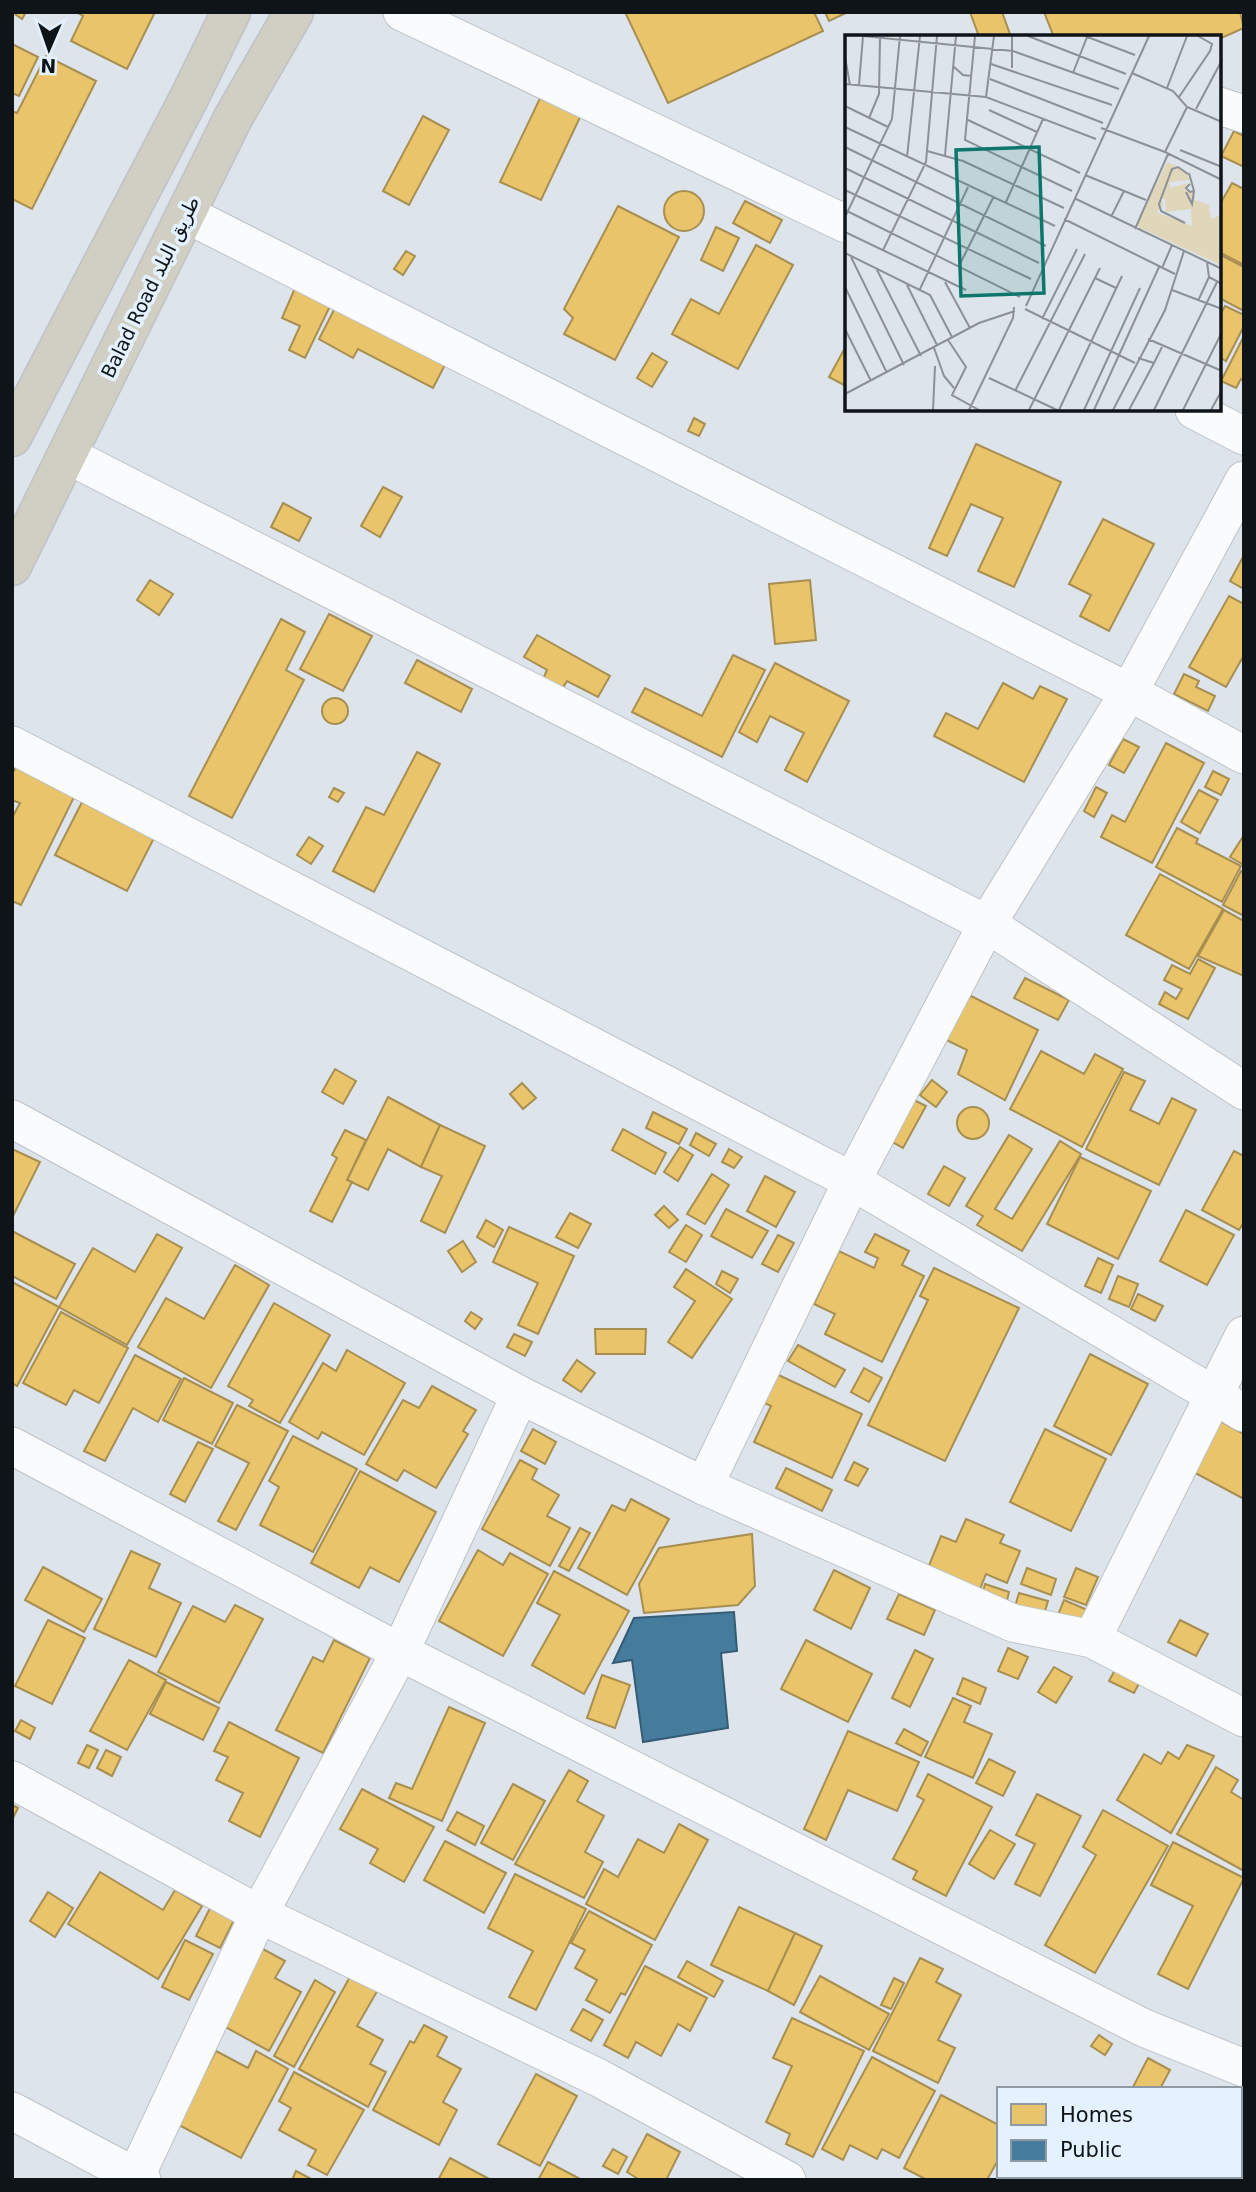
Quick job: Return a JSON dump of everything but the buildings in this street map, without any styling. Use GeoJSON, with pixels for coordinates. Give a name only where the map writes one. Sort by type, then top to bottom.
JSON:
{"type":"FeatureCollection","features":[{"type":"Feature","properties":{"kind":"highway"},"geometry":{"type":"LineString","coordinates":[[12,437],[190,98],[230,12]]}},
{"type":"Feature","properties":{"kind":"highway","name":"Balad Road طريق البلد"},"geometry":{"type":"LineString","coordinates":[[12,566],[233,118],[294,12]]}},
{"type":"Feature","properties":{"kind":"street"},"geometry":{"type":"LineString","coordinates":[[402,12],[845,224]]}},
{"type":"Feature","properties":{"kind":"street"},"geometry":{"type":"LineString","coordinates":[[1221,107],[1244,114]]}},
{"type":"Feature","properties":{"kind":"street"},"geometry":{"type":"LineString","coordinates":[[186,214],[1129,692],[1244,755]]}},
{"type":"Feature","properties":{"kind":"street"},"geometry":{"type":"LineString","coordinates":[[1196,411],[1244,436]]}},
{"type":"Feature","properties":{"kind":"street"},"geometry":{"type":"LineString","coordinates":[[67,455],[987,924],[1244,1091]]}},
{"type":"Feature","properties":{"kind":"street"},"geometry":{"type":"LineString","coordinates":[[704,1486],[852,1181],[987,924],[1129,692],[1244,480]]}},
{"type":"Feature","properties":{"kind":"street"},"geometry":{"type":"LineString","coordinates":[[12,744],[852,1181],[1229,1405]]}},
{"type":"Feature","properties":{"kind":"street"},"geometry":{"type":"LineString","coordinates":[[12,1119],[520,1395],[704,1486],[1013,1623],[1092,1639],[1244,1718]]}},
{"type":"Feature","properties":{"kind":"street"},"geometry":{"type":"LineString","coordinates":[[1092,1639],[1229,1405],[1244,1335]]}},
{"type":"Feature","properties":{"kind":"street"},"geometry":{"type":"LineString","coordinates":[[12,2111],[137,2179],[259,1914],[400,1651],[520,1395]]}},
{"type":"Feature","properties":{"kind":"street"},"geometry":{"type":"LineString","coordinates":[[12,1446],[400,1651],[1144,2028],[1244,2068]]}},
{"type":"Feature","properties":{"kind":"street"},"geometry":{"type":"LineString","coordinates":[[12,1780],[259,1914],[599,2078],[788,2180]]}}]}
